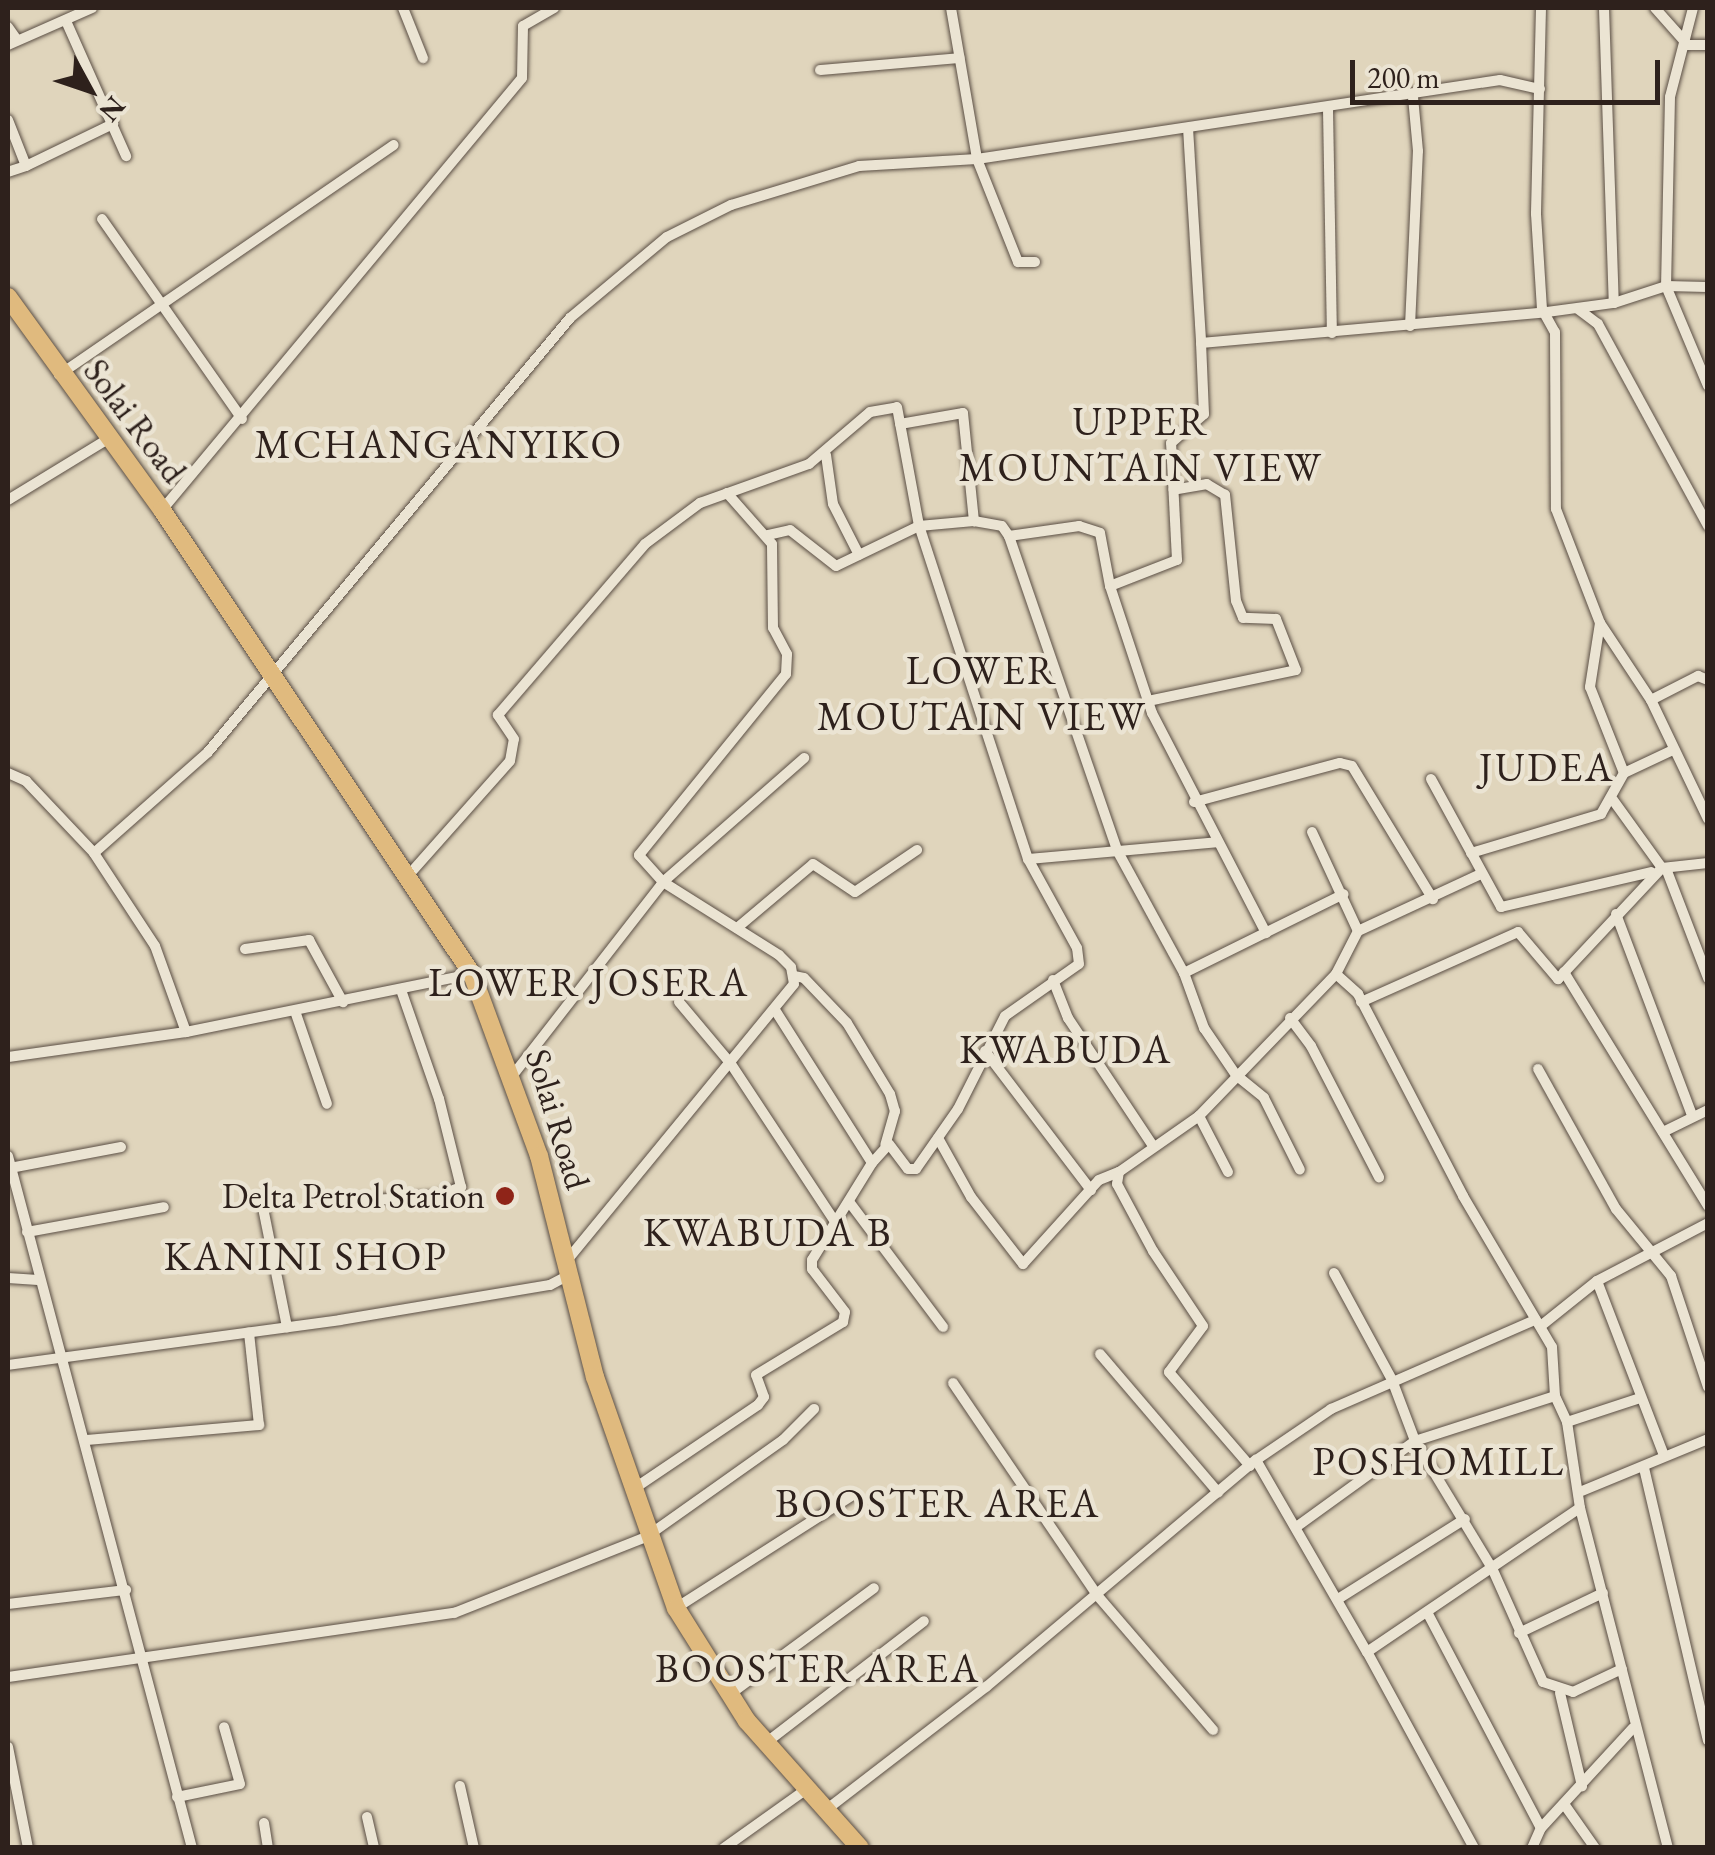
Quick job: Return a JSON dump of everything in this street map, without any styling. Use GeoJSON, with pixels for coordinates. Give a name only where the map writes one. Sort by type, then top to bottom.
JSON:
{"type":"FeatureCollection","features":[{"type":"Feature","properties":{"kind":"highway","name":"Solai Road"},"geometry":{"type":"LineString","coordinates":[[8,298],[58,375],[162,510],[472,974],[513,1075],[565,1270],[646,1538],[676,1608],[728,1696],[860,1848]]}},
{"type":"Feature","properties":{"kind":"street"},"geometry":{"type":"LineString","coordinates":[[8,26],[12,42],[92,8]]}},
{"type":"Feature","properties":{"kind":"street"},"geometry":{"type":"LineString","coordinates":[[403,8],[423,58]]}},
{"type":"Feature","properties":{"kind":"street"},"geometry":{"type":"LineString","coordinates":[[162,510],[242,420],[522,78],[523,26],[554,8]]}},
{"type":"Feature","properties":{"kind":"street"},"geometry":{"type":"LineString","coordinates":[[950,8],[976,158],[1018,262],[1035,262]]}},
{"type":"Feature","properties":{"kind":"street"},"geometry":{"type":"LineString","coordinates":[[1541,8],[1536,214],[1547,312],[1555,332],[1556,510],[1600,624],[1651,700],[1708,819]]}},
{"type":"Feature","properties":{"kind":"street"},"geometry":{"type":"LineString","coordinates":[[1604,8],[1614,303]]}},
{"type":"Feature","properties":{"kind":"street"},"geometry":{"type":"LineString","coordinates":[[1655,8],[1687,45],[1708,46]]}},
{"type":"Feature","properties":{"kind":"street"},"geometry":{"type":"LineString","coordinates":[[1693,8],[1687,45],[1677,54],[1670,97],[1666,286],[1708,386]]}},
{"type":"Feature","properties":{"kind":"street"},"geometry":{"type":"LineString","coordinates":[[66,20],[126,156]]}},
{"type":"Feature","properties":{"kind":"street"},"geometry":{"type":"LineString","coordinates":[[820,70],[959,58]]}},
{"type":"Feature","properties":{"kind":"street"},"geometry":{"type":"LineString","coordinates":[[94,853],[208,752],[270,671],[570,318],[667,236],[731,205],[842,170],[976,158],[1412,97],[1500,80],[1540,90]]}},
{"type":"Feature","properties":{"kind":"street"},"geometry":{"type":"LineString","coordinates":[[1410,326],[1418,152],[1412,97]]}},
{"type":"Feature","properties":{"kind":"street"},"geometry":{"type":"LineString","coordinates":[[1328,108],[1332,333]]}},
{"type":"Feature","properties":{"kind":"street"},"geometry":{"type":"LineString","coordinates":[[8,120],[26,166]]}},
{"type":"Feature","properties":{"kind":"street"},"geometry":{"type":"LineString","coordinates":[[8,172],[112,124]]}},
{"type":"Feature","properties":{"kind":"street"},"geometry":{"type":"LineString","coordinates":[[1110,586],[1178,560],[1171,443],[1204,414],[1188,128]]}},
{"type":"Feature","properties":{"kind":"street"},"geometry":{"type":"LineString","coordinates":[[58,375],[394,145]]}},
{"type":"Feature","properties":{"kind":"street"},"geometry":{"type":"LineString","coordinates":[[102,218],[242,420]]}},
{"type":"Feature","properties":{"kind":"street"},"geometry":{"type":"LineString","coordinates":[[1202,343],[1547,312],[1614,303],[1666,286],[1708,287]]}},
{"type":"Feature","properties":{"kind":"street"},"geometry":{"type":"LineString","coordinates":[[1577,308],[1598,324],[1708,526]]}},
{"type":"Feature","properties":{"kind":"street"},"geometry":{"type":"LineString","coordinates":[[407,878],[510,761],[514,739],[498,715],[646,544],[686,512],[826,455],[882,406],[897,407],[919,526],[1028,859],[1078,948],[1079,964],[1021,999],[985,1051],[938,1138],[912,1171],[885,1145]]}},
{"type":"Feature","properties":{"kind":"street"},"geometry":{"type":"LineString","coordinates":[[900,424],[964,413],[974,521]]}},
{"type":"Feature","properties":{"kind":"street"},"geometry":{"type":"LineString","coordinates":[[8,500],[108,439]]}},
{"type":"Feature","properties":{"kind":"street"},"geometry":{"type":"LineString","coordinates":[[826,455],[833,504],[859,555]]}},
{"type":"Feature","properties":{"kind":"street"},"geometry":{"type":"LineString","coordinates":[[1148,700],[1296,670],[1276,619],[1244,618],[1236,601],[1226,495],[1207,484],[1174,490]]}},
{"type":"Feature","properties":{"kind":"street"},"geometry":{"type":"LineString","coordinates":[[632,1490],[758,1404],[764,1397],[756,1376],[843,1322],[845,1312],[811,1266],[885,1145],[895,1111],[890,1094],[847,1024],[804,978],[794,976],[778,955],[663,882],[640,848],[786,674],[787,654],[773,628],[768,535],[727,493]]}},
{"type":"Feature","properties":{"kind":"street"},"geometry":{"type":"LineString","coordinates":[[768,535],[790,530],[836,566],[919,526],[974,521],[1002,526],[1009,536],[1118,852],[1184,973],[1204,1028],[1236,1074],[1264,1098],[1300,1170]]}},
{"type":"Feature","properties":{"kind":"street"},"geometry":{"type":"LineString","coordinates":[[1009,536],[1078,526],[1100,533],[1110,586],[1148,700],[1194,802],[1266,933]]}},
{"type":"Feature","properties":{"kind":"street"},"geometry":{"type":"LineString","coordinates":[[1471,853],[1601,814],[1613,800],[1624,772],[1590,687],[1600,624]]}},
{"type":"Feature","properties":{"kind":"street"},"geometry":{"type":"LineString","coordinates":[[1651,700],[1698,676],[1708,680]]}},
{"type":"Feature","properties":{"kind":"street"},"geometry":{"type":"LineString","coordinates":[[1624,772],[1673,750]]}},
{"type":"Feature","properties":{"kind":"street"},"geometry":{"type":"LineString","coordinates":[[513,1075],[663,882],[804,758]]}},
{"type":"Feature","properties":{"kind":"street"},"geometry":{"type":"LineString","coordinates":[[1194,802],[1340,763],[1352,766],[1432,899]]}},
{"type":"Feature","properties":{"kind":"street"},"geometry":{"type":"LineString","coordinates":[[8,773],[26,780],[94,853],[154,946],[186,1032]]}},
{"type":"Feature","properties":{"kind":"street"},"geometry":{"type":"LineString","coordinates":[[1431,780],[1496,904],[1509,908],[1664,869],[1708,863]]}},
{"type":"Feature","properties":{"kind":"street"},"geometry":{"type":"LineString","coordinates":[[1613,800],[1664,869],[1708,978]]}},
{"type":"Feature","properties":{"kind":"street"},"geometry":{"type":"LineString","coordinates":[[1312,832],[1344,894],[1345,914],[1358,931]]}},
{"type":"Feature","properties":{"kind":"street"},"geometry":{"type":"LineString","coordinates":[[1028,859],[1217,842]]}},
{"type":"Feature","properties":{"kind":"street"},"geometry":{"type":"LineString","coordinates":[[736,928],[813,864],[855,892],[917,850]]}},
{"type":"Feature","properties":{"kind":"street"},"geometry":{"type":"LineString","coordinates":[[1361,1002],[1518,932],[1548,974],[1558,979],[1616,914],[1664,869]]}},
{"type":"Feature","properties":{"kind":"street"},"geometry":{"type":"LineString","coordinates":[[938,1138],[971,1197],[1023,1264],[1091,1190],[1199,1116],[1336,974],[1358,931],[1481,874]]}},
{"type":"Feature","properties":{"kind":"street"},"geometry":{"type":"LineString","coordinates":[[1184,973],[1344,894]]}},
{"type":"Feature","properties":{"kind":"street"},"geometry":{"type":"LineString","coordinates":[[1616,914],[1692,1116]]}},
{"type":"Feature","properties":{"kind":"street"},"geometry":{"type":"LineString","coordinates":[[246,950],[309,940],[343,1002]]}},
{"type":"Feature","properties":{"kind":"street"},"geometry":{"type":"LineString","coordinates":[[1564,972],[1708,1206]]}},
{"type":"Feature","properties":{"kind":"street"},"geometry":{"type":"LineString","coordinates":[[8,1057],[186,1032],[472,974]]}},
{"type":"Feature","properties":{"kind":"street"},"geometry":{"type":"LineString","coordinates":[[1336,974],[1361,1002],[1539,1323],[1558,1368],[1554,1396],[1567,1422],[1582,1492],[1580,1508],[1622,1669],[1633,1728],[1668,1848]]}},
{"type":"Feature","properties":{"kind":"street"},"geometry":{"type":"LineString","coordinates":[[8,1365],[287,1328],[550,1286],[775,1010],[794,976]]}},
{"type":"Feature","properties":{"kind":"street"},"geometry":{"type":"LineString","coordinates":[[1053,980],[1068,1018],[1152,1146]]}},
{"type":"Feature","properties":{"kind":"street"},"geometry":{"type":"LineString","coordinates":[[356,1202],[438,1196],[460,1188],[439,1100],[400,990]]}},
{"type":"Feature","properties":{"kind":"street"},"geometry":{"type":"LineString","coordinates":[[679,1002],[731,1064],[835,1222]]}},
{"type":"Feature","properties":{"kind":"street"},"geometry":{"type":"LineString","coordinates":[[775,1010],[872,1163]]}},
{"type":"Feature","properties":{"kind":"street"},"geometry":{"type":"LineString","coordinates":[[295,1012],[327,1104]]}},
{"type":"Feature","properties":{"kind":"street"},"geometry":{"type":"LineString","coordinates":[[1290,1018],[1311,1046],[1379,1178]]}},
{"type":"Feature","properties":{"kind":"street"},"geometry":{"type":"LineString","coordinates":[[985,1051],[1091,1190]]}},
{"type":"Feature","properties":{"kind":"street"},"geometry":{"type":"LineString","coordinates":[[1538,1069],[1616,1209],[1675,1286],[1708,1387]]}},
{"type":"Feature","properties":{"kind":"street"},"geometry":{"type":"LineString","coordinates":[[1663,1132],[1708,1110]]}},
{"type":"Feature","properties":{"kind":"street"},"geometry":{"type":"LineString","coordinates":[[1199,1116],[1228,1172]]}},
{"type":"Feature","properties":{"kind":"street"},"geometry":{"type":"LineString","coordinates":[[121,1147],[9,1162],[192,1848]]}},
{"type":"Feature","properties":{"kind":"street"},"geometry":{"type":"LineString","coordinates":[[1119,1172],[1117,1184],[1203,1326],[1169,1372],[1253,1463],[1299,1525],[1474,1848]]}},
{"type":"Feature","properties":{"kind":"street"},"geometry":{"type":"LineString","coordinates":[[261,1198],[287,1328]]}},
{"type":"Feature","properties":{"kind":"street"},"geometry":{"type":"LineString","coordinates":[[850,1203],[943,1327]]}},
{"type":"Feature","properties":{"kind":"street"},"geometry":{"type":"LineString","coordinates":[[26,1232],[164,1208]]}},
{"type":"Feature","properties":{"kind":"street"},"geometry":{"type":"LineString","coordinates":[[826,1810],[1097,1595],[1253,1463],[1331,1409],[1392,1380],[1539,1323],[1597,1282],[1708,1223]]}},
{"type":"Feature","properties":{"kind":"street"},"geometry":{"type":"LineString","coordinates":[[1334,1273],[1392,1380],[1415,1441],[1466,1519],[1492,1568],[1543,1682],[1560,1693],[1582,1787]]}},
{"type":"Feature","properties":{"kind":"street"},"geometry":{"type":"LineString","coordinates":[[8,1278],[38,1280]]}},
{"type":"Feature","properties":{"kind":"street"},"geometry":{"type":"LineString","coordinates":[[1597,1282],[1663,1453]]}},
{"type":"Feature","properties":{"kind":"street"},"geometry":{"type":"LineString","coordinates":[[86,1440],[259,1425],[250,1333]]}},
{"type":"Feature","properties":{"kind":"street"},"geometry":{"type":"LineString","coordinates":[[1100,1354],[1218,1492]]}},
{"type":"Feature","properties":{"kind":"street"},"geometry":{"type":"LineString","coordinates":[[953,1383],[1097,1595],[1213,1730]]}},
{"type":"Feature","properties":{"kind":"street"},"geometry":{"type":"LineString","coordinates":[[1299,1525],[1415,1441],[1554,1396]]}},
{"type":"Feature","properties":{"kind":"street"},"geometry":{"type":"LineString","coordinates":[[1567,1422],[1640,1398]]}},
{"type":"Feature","properties":{"kind":"street"},"geometry":{"type":"LineString","coordinates":[[8,1677],[454,1613],[646,1538],[783,1440],[814,1409]]}},
{"type":"Feature","properties":{"kind":"street"},"geometry":{"type":"LineString","coordinates":[[1582,1492],[1644,1468],[1663,1453],[1707,1444]]}},
{"type":"Feature","properties":{"kind":"street"},"geometry":{"type":"LineString","coordinates":[[1644,1468],[1708,1741]]}},
{"type":"Feature","properties":{"kind":"street"},"geometry":{"type":"LineString","coordinates":[[676,1608],[851,1496]]}},
{"type":"Feature","properties":{"kind":"street"},"geometry":{"type":"LineString","coordinates":[[1367,1652],[1580,1508]]}},
{"type":"Feature","properties":{"kind":"street"},"geometry":{"type":"LineString","coordinates":[[1338,1599],[1466,1519]]}},
{"type":"Feature","properties":{"kind":"street"},"geometry":{"type":"LineString","coordinates":[[728,1696],[874,1588]]}},
{"type":"Feature","properties":{"kind":"street"},"geometry":{"type":"LineString","coordinates":[[8,1604],[126,1590]]}},
{"type":"Feature","properties":{"kind":"street"},"geometry":{"type":"LineString","coordinates":[[1520,1633],[1603,1593]]}},
{"type":"Feature","properties":{"kind":"street"},"geometry":{"type":"LineString","coordinates":[[1427,1612],[1541,1828]]}},
{"type":"Feature","properties":{"kind":"street"},"geometry":{"type":"LineString","coordinates":[[767,1742],[924,1621]]}},
{"type":"Feature","properties":{"kind":"street"},"geometry":{"type":"LineString","coordinates":[[1560,1693],[1622,1669]]}},
{"type":"Feature","properties":{"kind":"street"},"geometry":{"type":"LineString","coordinates":[[177,1797],[240,1784],[224,1726]]}},
{"type":"Feature","properties":{"kind":"street"},"geometry":{"type":"LineString","coordinates":[[1532,1848],[1541,1828],[1633,1728]]}},
{"type":"Feature","properties":{"kind":"street"},"geometry":{"type":"LineString","coordinates":[[8,1747],[28,1848]]}},
{"type":"Feature","properties":{"kind":"street"},"geometry":{"type":"LineString","coordinates":[[460,1786],[474,1848]]}},
{"type":"Feature","properties":{"kind":"street"},"geometry":{"type":"LineString","coordinates":[[724,1848],[808,1788]]}},
{"type":"Feature","properties":{"kind":"street"},"geometry":{"type":"LineString","coordinates":[[1564,1804],[1595,1848]]}},
{"type":"Feature","properties":{"kind":"street"},"geometry":{"type":"LineString","coordinates":[[367,1816],[374,1848]]}},
{"type":"Feature","properties":{"kind":"street"},"geometry":{"type":"LineString","coordinates":[[264,1822],[268,1848]]}},
{"type":"Feature","properties":{"kind":"place","name":"Delta Petrol Station"},"geometry":{"type":"Point","coordinates":[505,1196]}},
{"type":"Feature","properties":{"kind":"district","name":"MCHANGANYIKO"},"geometry":{"type":"Point","coordinates":[439,444]}},
{"type":"Feature","properties":{"kind":"district","name":"UPPER MOUNTAIN VIEW"},"geometry":{"type":"Point","coordinates":[1141,444]}},
{"type":"Feature","properties":{"kind":"district","name":"LOWER MOUTAIN VIEW"},"geometry":{"type":"Point","coordinates":[982,693]}},
{"type":"Feature","properties":{"kind":"district","name":"JUDEA"},"geometry":{"type":"Point","coordinates":[1547,767]}},
{"type":"Feature","properties":{"kind":"district","name":"LOWER JOSERA"},"geometry":{"type":"Point","coordinates":[589,982]}},
{"type":"Feature","properties":{"kind":"district","name":"KWABUDA"},"geometry":{"type":"Point","coordinates":[1066,1049]}},
{"type":"Feature","properties":{"kind":"district","name":"KWABUDA B"},"geometry":{"type":"Point","coordinates":[768,1232]}},
{"type":"Feature","properties":{"kind":"district","name":"KANINI SHOP"},"geometry":{"type":"Point","coordinates":[306,1256]}},
{"type":"Feature","properties":{"kind":"district","name":"POSHOMILL"},"geometry":{"type":"Point","coordinates":[1439,1461]}},
{"type":"Feature","properties":{"kind":"district","name":"BOOSTER AREA"},"geometry":{"type":"Point","coordinates":[938,1503]}},
{"type":"Feature","properties":{"kind":"district","name":"BOOSTER AREA"},"geometry":{"type":"Point","coordinates":[818,1668]}}]}
